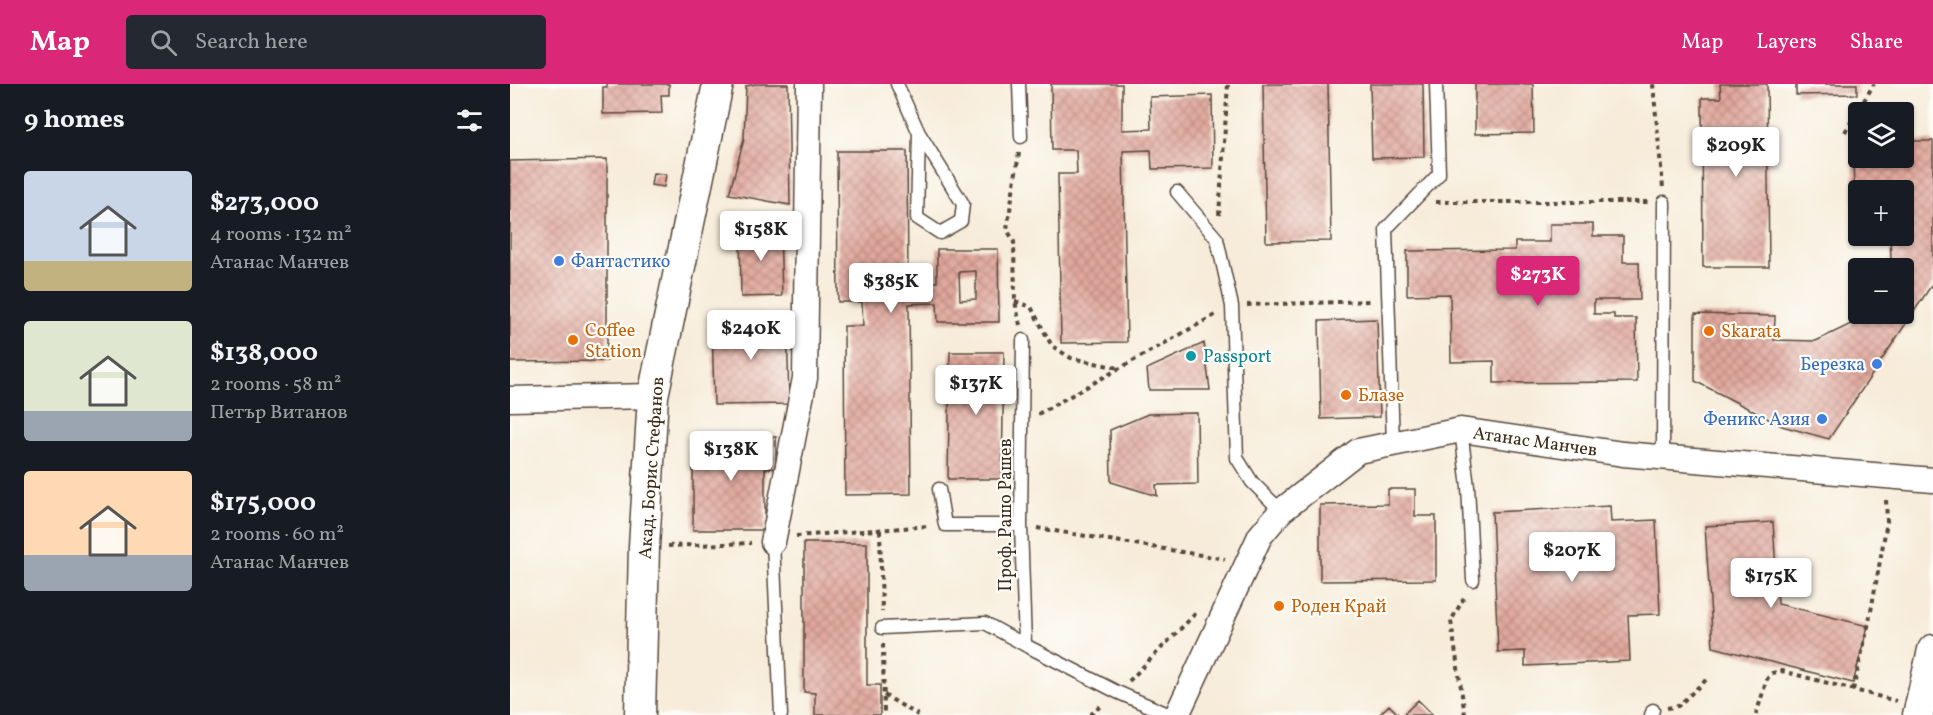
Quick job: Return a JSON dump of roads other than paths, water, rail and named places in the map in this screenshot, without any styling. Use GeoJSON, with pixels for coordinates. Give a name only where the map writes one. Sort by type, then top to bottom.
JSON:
{"type":"FeatureCollection","features":[{"type":"Feature","properties":{"kind":"street","name":"Акад. Борис Стефанов"},"geometry":{"type":"LineString","coordinates":[[640,715],[644,547],[652,396],[718,84]]}},
{"type":"Feature","properties":{"kind":"street"},"geometry":{"type":"LineString","coordinates":[[773,542],[805,378],[809,84]]}},
{"type":"Feature","properties":{"kind":"street"},"geometry":{"type":"LineString","coordinates":[[510,399],[652,396]]}},
{"type":"Feature","properties":{"kind":"street","name":"Атанас Манчев"},"geometry":{"type":"LineString","coordinates":[[1177,715],[1260,536],[1281,511],[1358,451],[1461,430],[1663,458],[1933,480]]}},
{"type":"Feature","properties":{"kind":"street"},"geometry":{"type":"LineString","coordinates":[[1919,711],[1933,650]]}},
{"type":"Feature","properties":{"kind":"lane"},"geometry":{"type":"LineString","coordinates":[[897,84],[919,134],[963,204],[961,220],[940,233],[917,218],[919,134]]}},
{"type":"Feature","properties":{"kind":"lane"},"geometry":{"type":"LineString","coordinates":[[1019,84],[1021,137]]}},
{"type":"Feature","properties":{"kind":"lane"},"geometry":{"type":"LineString","coordinates":[[1393,444],[1386,229],[1438,174],[1436,84]]}},
{"type":"Feature","properties":{"kind":"lane"},"geometry":{"type":"LineString","coordinates":[[1177,192],[1217,239],[1232,306],[1237,458],[1252,482],[1281,511]]}},
{"type":"Feature","properties":{"kind":"lane"},"geometry":{"type":"LineString","coordinates":[[1663,458],[1664,202]]}},
{"type":"Feature","properties":{"kind":"lane","name":"Проф. Рашо Рашев"},"geometry":{"type":"LineString","coordinates":[[1023,340],[1021,525],[1025,645]]}},
{"type":"Feature","properties":{"kind":"lane"},"geometry":{"type":"LineString","coordinates":[[1461,430],[1468,487],[1473,580]]}},
{"type":"Feature","properties":{"kind":"lane"},"geometry":{"type":"LineString","coordinates":[[939,489],[945,525],[1021,525]]}},
{"type":"Feature","properties":{"kind":"lane"},"geometry":{"type":"LineString","coordinates":[[773,542],[781,715]]}},
{"type":"Feature","properties":{"kind":"lane"},"geometry":{"type":"LineString","coordinates":[[882,628],[985,623],[1117,692],[1170,715]]}},
{"type":"Feature","properties":{"kind":"place","name":"Фантастико"},"geometry":{"type":"Point","coordinates":[559,261]}},
{"type":"Feature","properties":{"kind":"place","name":"Skarata"},"geometry":{"type":"Point","coordinates":[1709,331]}},
{"type":"Feature","properties":{"kind":"place","name":"Coffee Station"},"geometry":{"type":"Point","coordinates":[573,340]}},
{"type":"Feature","properties":{"kind":"place","name":"Passport"},"geometry":{"type":"Point","coordinates":[1191,356]}},
{"type":"Feature","properties":{"kind":"place","name":"Березка"},"geometry":{"type":"Point","coordinates":[1877,364]}},
{"type":"Feature","properties":{"kind":"place","name":"Блазе"},"geometry":{"type":"Point","coordinates":[1346,395]}},
{"type":"Feature","properties":{"kind":"place","name":"Феникс Азия"},"geometry":{"type":"Point","coordinates":[1822,419]}},
{"type":"Feature","properties":{"kind":"place","name":"Роден Край"},"geometry":{"type":"Point","coordinates":[1279,606]}}]}
